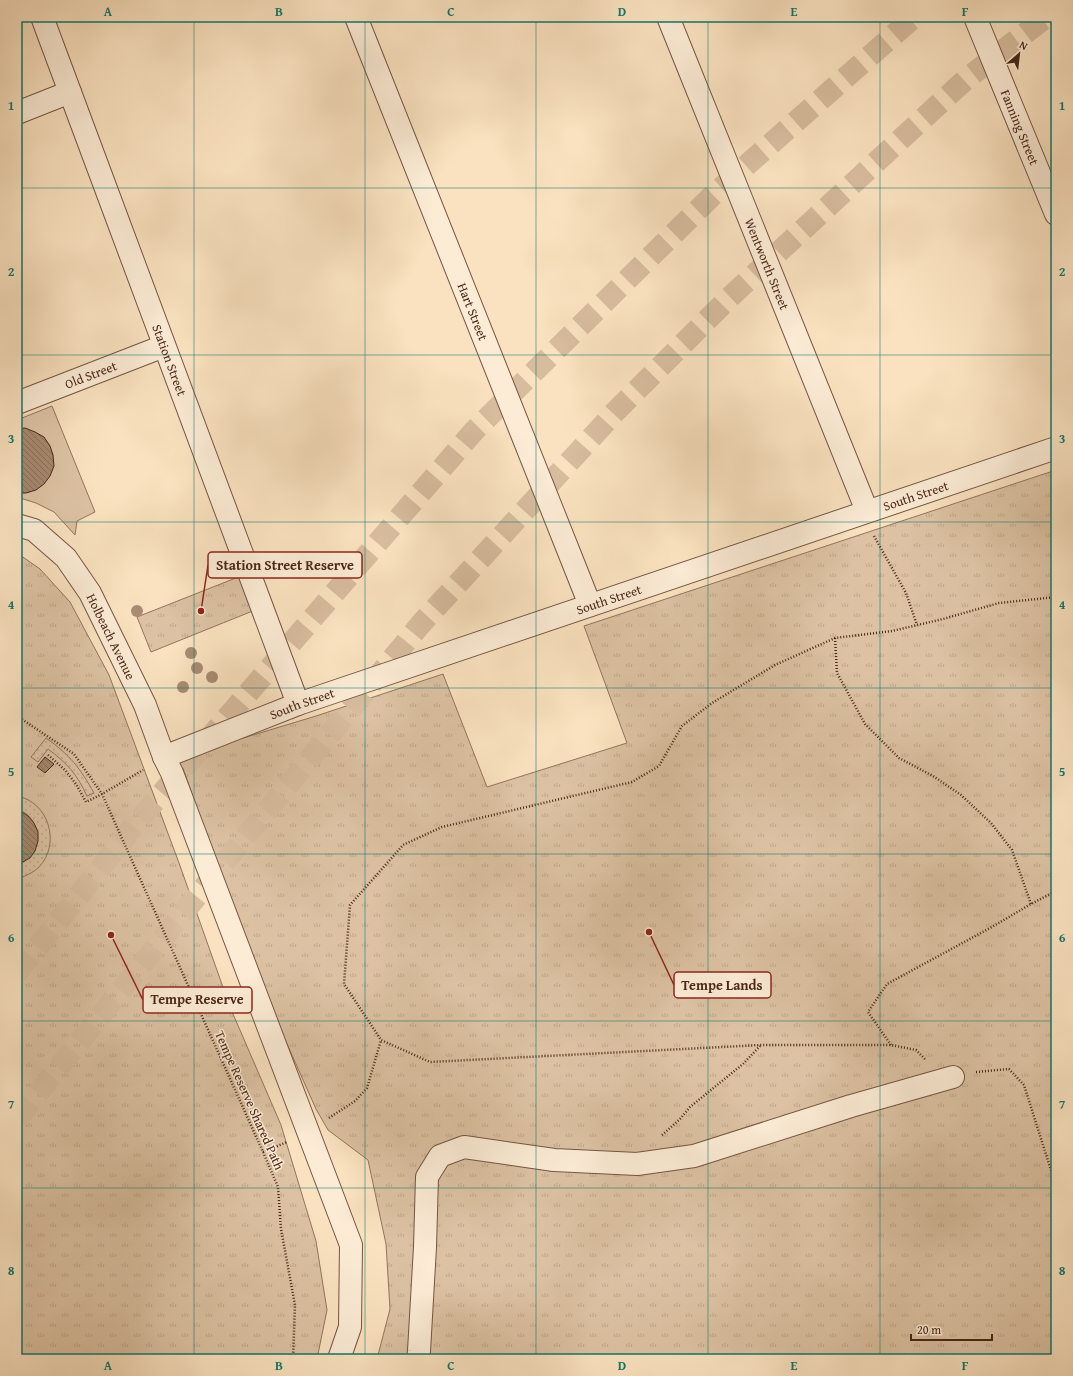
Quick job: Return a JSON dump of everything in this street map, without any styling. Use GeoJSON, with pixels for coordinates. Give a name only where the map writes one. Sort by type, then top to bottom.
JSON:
{"type":"FeatureCollection","features":[{"type":"Feature","properties":{"kind":"street","name":"Station Street"},"geometry":{"type":"LineString","coordinates":[[42,17],[298,704]]}},
{"type":"Feature","properties":{"kind":"street","name":"Hart Street"},"geometry":{"type":"LineString","coordinates":[[356,17],[590,605]]}},
{"type":"Feature","properties":{"kind":"street","name":"Wentworth Street"},"geometry":{"type":"LineString","coordinates":[[668,17],[867,511]]}},
{"type":"Feature","properties":{"kind":"street","name":"Fanning Street"},"geometry":{"type":"LineString","coordinates":[[975,17],[1056,214]]}},
{"type":"Feature","properties":{"kind":"street"},"geometry":{"type":"LineString","coordinates":[[17,113],[70,92]]}},
{"type":"Feature","properties":{"kind":"street","name":"Old Street"},"geometry":{"type":"LineString","coordinates":[[17,403],[164,346]]}},
{"type":"Feature","properties":{"kind":"street","name":"South Street"},"geometry":{"type":"LineString","coordinates":[[168,765],[298,704],[1056,448]]}},
{"type":"Feature","properties":{"kind":"street","name":"Holbeach Avenue"},"geometry":{"type":"LineString","coordinates":[[17,525],[34,530],[66,558],[90,593],[146,705],[351,1245],[350,1327],[339,1359]]}},
{"type":"Feature","properties":{"kind":"street"},"geometry":{"type":"LineString","coordinates":[[418,1359],[426,1247],[427,1177],[440,1156],[464,1147],[554,1160],[637,1164],[694,1156],[851,1106],[953,1077]]}},
{"type":"Feature","properties":{"kind":"path"},"geometry":{"type":"LineString","coordinates":[[867,511],[872,534],[906,593],[917,625]]}},
{"type":"Feature","properties":{"kind":"path"},"geometry":{"type":"LineString","coordinates":[[916,1050],[891,1045],[761,1046],[430,1062],[381,1040],[344,984],[350,905],[403,845],[442,828],[632,782],[659,766],[682,726],[712,703],[775,665],[835,638],[892,631],[943,620],[999,603],[1056,597]]}},
{"type":"Feature","properties":{"kind":"path"},"geometry":{"type":"LineString","coordinates":[[835,638],[837,673],[865,724],[899,758],[933,776],[961,795],[991,823],[1012,850],[1031,904]]}},
{"type":"Feature","properties":{"kind":"path","name":"Tempe Reserve Shared Path"},"geometry":{"type":"LineString","coordinates":[[17,716],[74,754],[102,794],[263,1152],[278,1187],[281,1229],[295,1304],[293,1359]]}},
{"type":"Feature","properties":{"kind":"path"},"geometry":{"type":"LineString","coordinates":[[48,755],[66,770],[86,802],[168,765]]}},
{"type":"Feature","properties":{"kind":"path"},"geometry":{"type":"LineString","coordinates":[[891,1045],[868,1012],[887,984],[1056,891]]}},
{"type":"Feature","properties":{"kind":"path"},"geometry":{"type":"LineString","coordinates":[[327,1118],[355,1101],[367,1088],[381,1040]]}},
{"type":"Feature","properties":{"kind":"path"},"geometry":{"type":"LineString","coordinates":[[658,1138],[680,1119],[690,1107],[743,1064],[761,1046]]}},
{"type":"Feature","properties":{"kind":"path"},"geometry":{"type":"LineString","coordinates":[[953,1077],[971,1072],[1009,1069],[1024,1085],[1056,1186]]}},
{"type":"Feature","properties":{"kind":"path"},"geometry":{"type":"LineString","coordinates":[[263,1152],[292,1140]]}},
{"type":"Feature","properties":{"kind":"green space"},"geometry":{"type":"Polygon","coordinates":[[[52,406],[95,512],[77,521],[75,535],[54,512],[36,503],[17,497],[17,420],[52,406]]]}},
{"type":"Feature","properties":{"kind":"green space"},"geometry":{"type":"Polygon","coordinates":[[[1056,470],[1056,1359],[377,1359],[390,1309],[386,1244],[368,1160],[328,1130],[316,1109],[263,990],[220,875],[182,765],[187,755],[316,716],[443,674],[487,787],[627,743],[584,626],[1056,470]]]}},
{"type":"Feature","properties":{"kind":"green space"},"geometry":{"type":"Polygon","coordinates":[[[17,553],[40,569],[70,602],[109,675],[179,863],[230,1007],[281,1125],[316,1241],[327,1310],[317,1359],[17,1359],[17,553]]]}},
{"type":"Feature","properties":{"kind":"green space"},"geometry":{"type":"Polygon","coordinates":[[[251,572],[265,606],[151,652],[137,617],[251,572]]]}},
{"type":"Feature","properties":{"kind":"green space"},"geometry":{"type":"Polygon","coordinates":[[[46,738],[62,750],[74,762],[94,793],[87,796],[71,770],[61,759],[48,749],[38,762],[31,757],[46,738]]]}},
{"type":"Feature","properties":{"kind":"green space"},"geometry":{"type":"Polygon","coordinates":[[[17,796],[28,800],[37,806],[44,815],[50,836],[46,858],[32,873],[17,879],[17,865],[26,861],[32,854],[36,846],[37,837],[36,828],[32,820],[26,813],[17,809],[17,796]]]}},
{"type":"Feature","properties":{"kind":"building"},"geometry":{"type":"Polygon","coordinates":[[[25,428],[44,437],[50,446],[54,466],[50,476],[44,484],[36,490],[26,493],[17,493],[17,429],[25,428]]]}},
{"type":"Feature","properties":{"kind":"building"},"geometry":{"type":"Polygon","coordinates":[[[45,757],[54,764],[45,773],[37,767],[45,757]]]}},
{"type":"Feature","properties":{"kind":"building"},"geometry":{"type":"Polygon","coordinates":[[[17,809],[28,816],[34,823],[38,832],[38,841],[35,851],[30,858],[17,865],[17,809]]]}},
{"type":"Feature","properties":{"kind":"tunnel"},"geometry":{"type":"LineString","coordinates":[[17,973],[137,822],[474,431],[713,195],[914,17]]}},
{"type":"Feature","properties":{"kind":"tunnel"},"geometry":{"type":"LineString","coordinates":[[17,1119],[214,875],[420,625],[615,412],[730,297],[965,80],[1046,17]]}},
{"type":"Feature","properties":{"kind":"place","name":"Station Street Reserve"},"geometry":{"type":"Point","coordinates":[201,611]}},
{"type":"Feature","properties":{"kind":"place","name":"Tempe Lands"},"geometry":{"type":"Point","coordinates":[649,932]}},
{"type":"Feature","properties":{"kind":"place","name":"Tempe Reserve"},"geometry":{"type":"Point","coordinates":[111,935]}}]}
